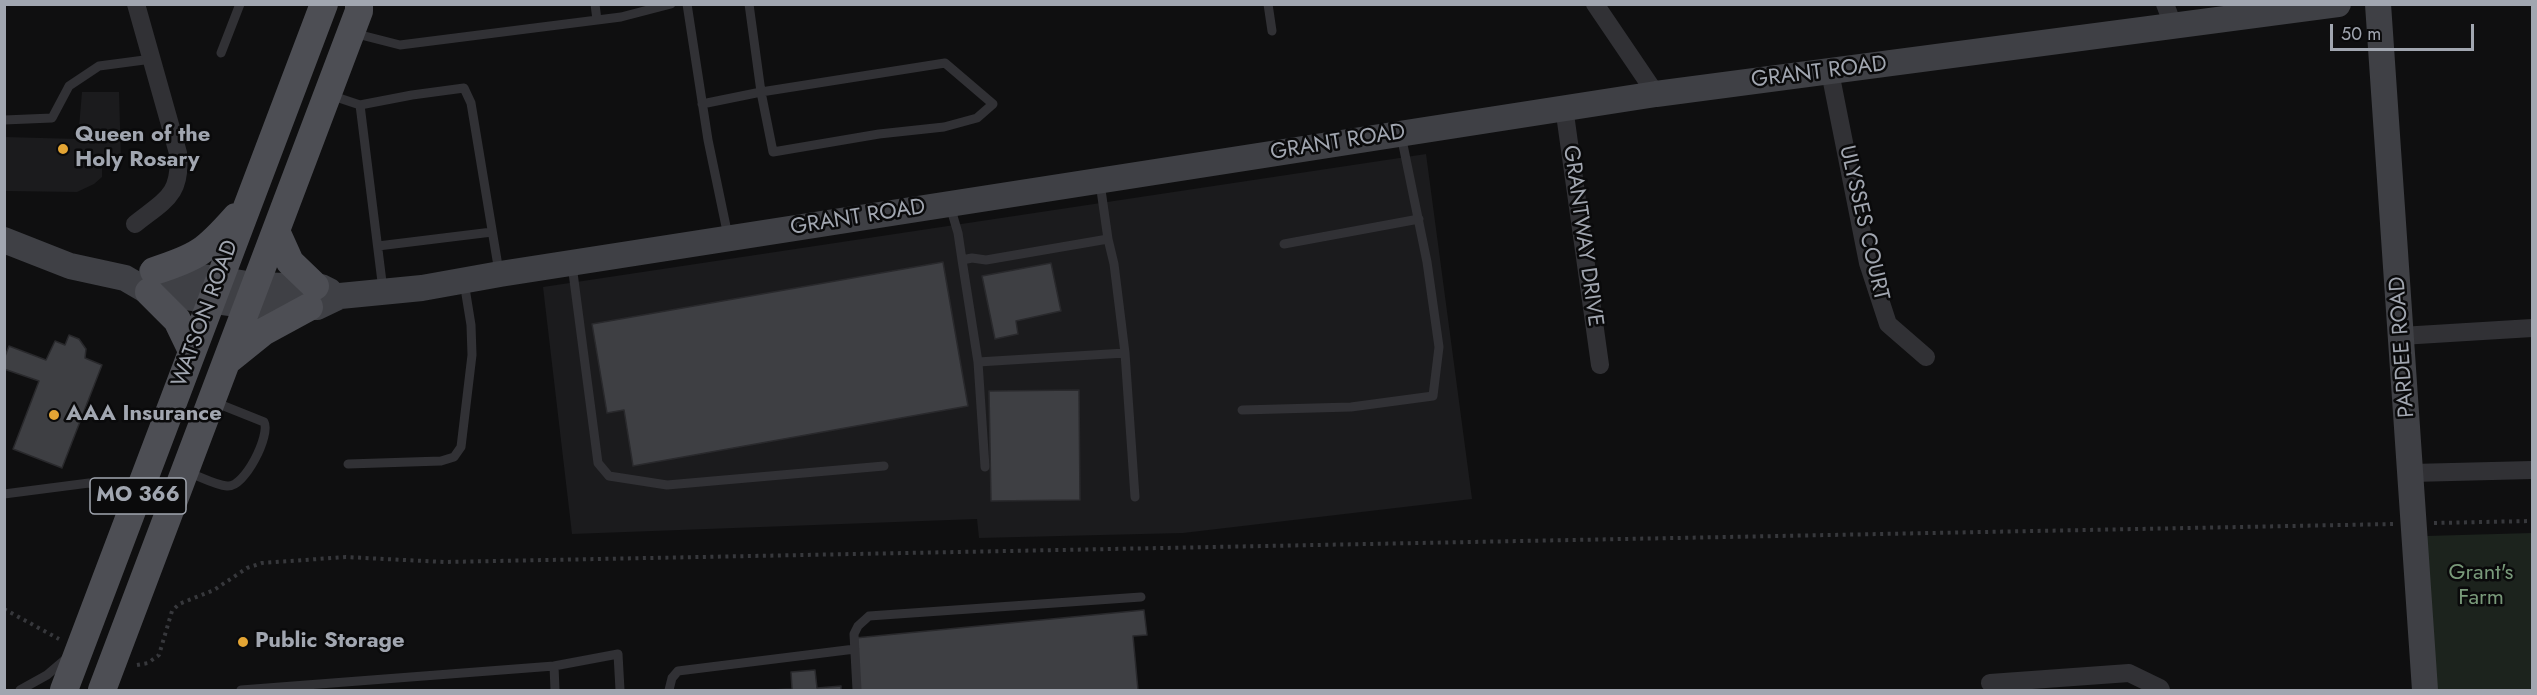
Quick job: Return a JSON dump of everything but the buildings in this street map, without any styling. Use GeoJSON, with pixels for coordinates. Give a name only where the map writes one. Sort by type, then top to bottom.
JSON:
{"type":"FeatureCollection","features":[{"type":"Feature","properties":{"kind":"main road","name":"WATSON ROAD"},"geometry":{"type":"LineString","coordinates":[[64,690],[73,645],[135,502],[324,4]]}},
{"type":"Feature","properties":{"kind":"main road","name":"WATSON ROAD"},"geometry":{"type":"LineString","coordinates":[[100,688],[328,94],[351,33],[359,4]]}},
{"type":"Feature","properties":{"kind":"main road"},"geometry":{"type":"LineString","coordinates":[[192,351],[177,320],[143,280],[200,253],[246,207]]}},
{"type":"Feature","properties":{"kind":"main road"},"geometry":{"type":"LineString","coordinates":[[225,362],[263,332],[321,296],[290,262],[276,231]]}},
{"type":"Feature","properties":{"kind":"street"},"geometry":{"type":"LineString","coordinates":[[135,224],[171,195],[180,173],[178,153],[136,4]]}},
{"type":"Feature","properties":{"kind":"street"},"geometry":{"type":"LineString","coordinates":[[1596,4],[1656,94]]}},
{"type":"Feature","properties":{"kind":"street","name":"GRANT ROAD"},"geometry":{"type":"LineString","coordinates":[[4,240],[70,266],[143,280],[186,296],[214,291],[250,296],[383,293],[1400,133],[1656,94],[1830,72],[2169,15],[2338,4]]}},
{"type":"Feature","properties":{"kind":"street","name":"PARDEE ROAD"},"geometry":{"type":"LineString","coordinates":[[2378,4],[2412,473],[2425,690]]}},
{"type":"Feature","properties":{"kind":"street","name":"ULYSSES COURT"},"geometry":{"type":"LineString","coordinates":[[1830,72],[1868,263],[1888,324],[1926,357]]}},
{"type":"Feature","properties":{"kind":"street","name":"GRANTWAY DRIVE"},"geometry":{"type":"LineString","coordinates":[[1564,108],[1600,365]]}},
{"type":"Feature","properties":{"kind":"street"},"geometry":{"type":"LineString","coordinates":[[2402,336],[2532,328]]}},
{"type":"Feature","properties":{"kind":"street"},"geometry":{"type":"LineString","coordinates":[[2412,473],[2532,470]]}},
{"type":"Feature","properties":{"kind":"street"},"geometry":{"type":"LineString","coordinates":[[1990,682],[2129,673],[2161,690]]}},
{"type":"Feature","properties":{"kind":"lane"},"geometry":{"type":"LineString","coordinates":[[220,54],[240,4]]}},
{"type":"Feature","properties":{"kind":"lane"},"geometry":{"type":"LineString","coordinates":[[595,4],[597,20]]}},
{"type":"Feature","properties":{"kind":"lane"},"geometry":{"type":"LineString","coordinates":[[351,33],[400,45],[597,20],[671,4]]}},
{"type":"Feature","properties":{"kind":"lane"},"geometry":{"type":"LineString","coordinates":[[687,4],[702,104],[729,238]]}},
{"type":"Feature","properties":{"kind":"lane"},"geometry":{"type":"LineString","coordinates":[[702,104],[761,92],[945,63],[993,104],[977,118],[944,127],[879,134],[773,152],[761,92],[749,4]]}},
{"type":"Feature","properties":{"kind":"lane"},"geometry":{"type":"LineString","coordinates":[[1268,4],[1272,31]]}},
{"type":"Feature","properties":{"kind":"lane"},"geometry":{"type":"LineString","coordinates":[[4,120],[52,118],[69,86],[99,66],[152,59]]}},
{"type":"Feature","properties":{"kind":"lane"},"geometry":{"type":"LineString","coordinates":[[328,94],[360,105],[412,94],[464,88],[471,103],[500,274]]}},
{"type":"Feature","properties":{"kind":"lane"},"geometry":{"type":"LineString","coordinates":[[360,105],[383,293]]}},
{"type":"Feature","properties":{"kind":"lane"},"geometry":{"type":"LineString","coordinates":[[1242,410],[1351,407],[1433,396],[1439,347],[1419,219],[1400,133]]}},
{"type":"Feature","properties":{"kind":"lane"},"geometry":{"type":"LineString","coordinates":[[1099,180],[1114,264],[1125,353],[1135,497]]}},
{"type":"Feature","properties":{"kind":"lane"},"geometry":{"type":"LineString","coordinates":[[950,204],[958,233],[978,362],[985,467]]}},
{"type":"Feature","properties":{"kind":"lane"},"geometry":{"type":"LineString","coordinates":[[1284,244],[1419,219]]}},
{"type":"Feature","properties":{"kind":"lane"},"geometry":{"type":"LineString","coordinates":[[378,246],[492,232]]}},
{"type":"Feature","properties":{"kind":"lane"},"geometry":{"type":"LineString","coordinates":[[962,260],[972,258],[987,261],[1108,238]]}},
{"type":"Feature","properties":{"kind":"lane"},"geometry":{"type":"LineString","coordinates":[[572,262],[598,463],[609,476],[667,485],[884,466]]}},
{"type":"Feature","properties":{"kind":"lane"},"geometry":{"type":"LineString","coordinates":[[348,464],[441,461],[454,457],[461,447],[472,356],[471,325],[464,282]]}},
{"type":"Feature","properties":{"kind":"lane"},"geometry":{"type":"LineString","coordinates":[[978,362],[1125,353]]}},
{"type":"Feature","properties":{"kind":"lane"},"geometry":{"type":"LineString","coordinates":[[184,471],[227,486],[236,484],[247,475],[266,432],[264,422],[211,401]]}},
{"type":"Feature","properties":{"kind":"lane"},"geometry":{"type":"LineString","coordinates":[[4,494],[89,483],[135,502]]}},
{"type":"Feature","properties":{"kind":"lane"},"geometry":{"type":"LineString","coordinates":[[857,690],[854,634],[858,626],[869,616],[1141,597]]}},
{"type":"Feature","properties":{"kind":"lane"},"geometry":{"type":"LineString","coordinates":[[20,690],[47,675],[73,645]]}},
{"type":"Feature","properties":{"kind":"lane"},"geometry":{"type":"LineString","coordinates":[[669,690],[672,678],[678,671],[855,649]]}},
{"type":"Feature","properties":{"kind":"lane"},"geometry":{"type":"LineString","coordinates":[[241,690],[554,666],[618,654],[620,690]]}},
{"type":"Feature","properties":{"kind":"lane"},"geometry":{"type":"LineString","coordinates":[[554,666],[555,690]]}},
{"type":"Feature","properties":{"kind":"path"},"geometry":{"type":"LineString","coordinates":[[2426,523],[2532,521]]}},
{"type":"Feature","properties":{"kind":"path"},"geometry":{"type":"LineString","coordinates":[[129,664],[148,663],[159,655],[172,612],[179,604],[214,590],[247,568],[262,563],[346,557],[456,562],[2400,524]]}},
{"type":"Feature","properties":{"kind":"path"},"geometry":{"type":"LineString","coordinates":[[4,609],[73,645]]}},
{"type":"Feature","properties":{"kind":"shaded area","name":"Queen of the Holy Rosary"},"geometry":{"type":"Polygon","coordinates":[[[82,92],[119,92],[121,160],[117,163],[102,163],[102,177],[94,184],[77,192],[5,191],[5,137],[78,139],[82,92]]]}},
{"type":"Feature","properties":{"kind":"shaded area"},"geometry":{"type":"Polygon","coordinates":[[[1426,154],[1472,499],[1183,533],[979,538],[977,519],[572,534],[543,287],[1426,154]]]}},
{"type":"Feature","properties":{"kind":"green space","name":"Grant's Farm"},"geometry":{"type":"Polygon","coordinates":[[[2532,533],[2532,690],[2436,690],[2426,536],[2532,533]]]}},
{"type":"Feature","properties":{"kind":"place","name":"Queen of the Holy Rosary"},"geometry":{"type":"Point","coordinates":[63,149]}},
{"type":"Feature","properties":{"kind":"place","name":"AAA Insurance"},"geometry":{"type":"Point","coordinates":[54,415]}},
{"type":"Feature","properties":{"kind":"place","name":"Public Storage"},"geometry":{"type":"Point","coordinates":[243,642]}}]}
